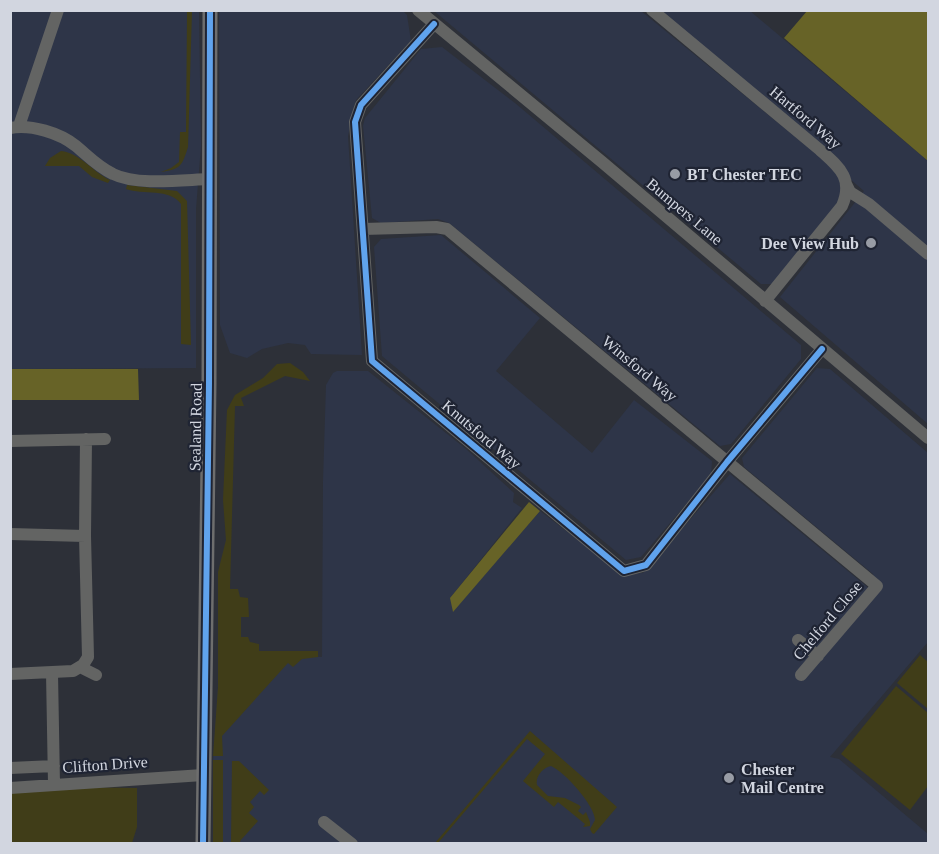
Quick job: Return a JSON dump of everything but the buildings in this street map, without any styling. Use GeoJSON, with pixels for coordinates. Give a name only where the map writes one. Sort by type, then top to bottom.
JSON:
{"type":"FeatureCollection","features":[{"type":"Feature","properties":{"kind":"main road","name":"Sealand Road"},"geometry":{"type":"LineString","coordinates":[[203,843],[209,438],[210,10]]}},
{"type":"Feature","properties":{"kind":"street"},"geometry":{"type":"LineString","coordinates":[[58,10],[15,127],[49,132],[74,144],[94,163],[114,175],[138,180],[209,179]]}},
{"type":"Feature","properties":{"kind":"street","name":"Bumpers Lane"},"geometry":{"type":"LineString","coordinates":[[418,10],[602,162],[928,438]]}},
{"type":"Feature","properties":{"kind":"street","name":"Hartford Way"},"geometry":{"type":"LineString","coordinates":[[652,10],[834,162],[840,168],[850,192],[869,204],[928,254]]}},
{"type":"Feature","properties":{"kind":"street","name":"Knutsford Way"},"geometry":{"type":"LineString","coordinates":[[434,24],[361,105],[355,122],[372,361],[624,571],[646,565],[727,462],[822,349]]}},
{"type":"Feature","properties":{"kind":"street"},"geometry":{"type":"LineString","coordinates":[[765,301],[842,206],[846,196],[846,184]]}},
{"type":"Feature","properties":{"kind":"street","name":"Winsford Way"},"geometry":{"type":"LineString","coordinates":[[363,230],[436,227],[447,229],[877,586]]}},
{"type":"Feature","properties":{"kind":"street"},"geometry":{"type":"LineString","coordinates":[[10,674],[73,671],[80,667],[88,657],[85,536],[86,439]]}},
{"type":"Feature","properties":{"kind":"street"},"geometry":{"type":"LineString","coordinates":[[10,441],[105,439]]}},
{"type":"Feature","properties":{"kind":"street"},"geometry":{"type":"LineString","coordinates":[[10,534],[85,536]]}},
{"type":"Feature","properties":{"kind":"street","name":"Chelford Close"},"geometry":{"type":"LineString","coordinates":[[801,675],[877,586]]}},
{"type":"Feature","properties":{"kind":"street"},"geometry":{"type":"LineString","coordinates":[[798,640],[818,656]]}},
{"type":"Feature","properties":{"kind":"street"},"geometry":{"type":"LineString","coordinates":[[80,667],[96,675]]}},
{"type":"Feature","properties":{"kind":"street"},"geometry":{"type":"LineString","coordinates":[[52,673],[54,784]]}},
{"type":"Feature","properties":{"kind":"street"},"geometry":{"type":"LineString","coordinates":[[10,768],[54,766]]}},
{"type":"Feature","properties":{"kind":"street","name":"Clifton Drive"},"geometry":{"type":"LineString","coordinates":[[10,788],[203,775]]}},
{"type":"Feature","properties":{"kind":"street"},"geometry":{"type":"LineString","coordinates":[[324,822],[352,843]]}},
{"type":"Feature","properties":{"kind":"shaded area"},"geometry":{"type":"Polygon","coordinates":[[[402,10],[407,15],[411,41],[356,100],[348,136],[362,355],[311,354],[305,345],[288,343],[262,349],[247,358],[230,353],[220,325],[219,11],[402,10]]]}},
{"type":"Feature","properties":{"kind":"shaded area"},"geometry":{"type":"Polygon","coordinates":[[[11,11],[199,11],[201,146],[196,209],[196,368],[11,369],[11,11]]]}},
{"type":"Feature","properties":{"kind":"shaded area"},"geometry":{"type":"Polygon","coordinates":[[[187,11],[192,11],[188,147],[180,166],[161,172],[179,162],[180,132],[186,132],[187,11]]]}},
{"type":"Feature","properties":{"kind":"shaded area"},"geometry":{"type":"Polygon","coordinates":[[[434,11],[641,11],[836,170],[841,177],[842,198],[773,284],[761,284],[434,11]]]}},
{"type":"Feature","properties":{"kind":"shaded area"},"geometry":{"type":"Polygon","coordinates":[[[654,11],[750,11],[928,161],[928,424],[780,297],[864,191],[654,11]]]}},
{"type":"Feature","properties":{"kind":"shaded area"},"geometry":{"type":"Polygon","coordinates":[[[807,11],[928,11],[928,161],[784,38],[807,11]]]}},
{"type":"Feature","properties":{"kind":"shaded area"},"geometry":{"type":"Polygon","coordinates":[[[442,47],[515,103],[801,345],[801,359],[731,444],[720,446],[449,223],[438,219],[381,223],[372,218],[363,126],[365,118],[421,49],[442,47]]]}},
{"type":"Feature","properties":{"kind":"shaded area"},"geometry":{"type":"Polygon","coordinates":[[[61,151],[74,155],[110,180],[108,183],[92,177],[79,166],[45,166],[50,158],[61,151]]]}},
{"type":"Feature","properties":{"kind":"shaded area"},"geometry":{"type":"Polygon","coordinates":[[[127,185],[177,191],[187,201],[191,345],[181,344],[181,204],[176,199],[163,194],[126,189],[127,185]]]}},
{"type":"Feature","properties":{"kind":"shaded area"},"geometry":{"type":"Polygon","coordinates":[[[441,235],[540,318],[496,371],[592,453],[634,400],[712,461],[711,475],[641,557],[626,560],[382,356],[374,247],[381,239],[441,235]]]}},
{"type":"Feature","properties":{"kind":"shaded area"},"geometry":{"type":"Polygon","coordinates":[[[290,363],[303,372],[310,381],[285,376],[241,398],[244,406],[235,406],[230,589],[238,589],[240,597],[248,598],[249,617],[241,617],[241,637],[248,637],[250,642],[259,644],[259,651],[318,651],[318,657],[302,659],[293,667],[288,663],[222,736],[223,756],[213,756],[218,687],[218,572],[226,540],[223,500],[227,410],[235,395],[263,378],[277,364],[290,363]]]}},
{"type":"Feature","properties":{"kind":"shaded area"},"geometry":{"type":"Polygon","coordinates":[[[817,368],[830,369],[928,453],[928,642],[830,757],[839,759],[928,834],[928,843],[213,844],[213,760],[218,657],[322,657],[326,385],[333,373],[368,371],[466,449],[514,493],[513,502],[522,508],[451,597],[453,611],[540,511],[623,574],[643,573],[730,474],[877,595],[873,574],[744,467],[742,458],[817,368]]]}},
{"type":"Feature","properties":{"kind":"shaded area"},"geometry":{"type":"Polygon","coordinates":[[[11,369],[138,369],[139,400],[11,400],[11,369]]]}},
{"type":"Feature","properties":{"kind":"shaded area"},"geometry":{"type":"Polygon","coordinates":[[[529,502],[540,511],[453,612],[450,598],[529,502]]]}},
{"type":"Feature","properties":{"kind":"shaded area"},"geometry":{"type":"Polygon","coordinates":[[[920,655],[928,662],[928,709],[897,683],[920,655]]]}},
{"type":"Feature","properties":{"kind":"shaded area"},"geometry":{"type":"Polygon","coordinates":[[[896,686],[928,713],[928,786],[910,810],[841,754],[896,686]]]}},
{"type":"Feature","properties":{"kind":"shaded area"},"geometry":{"type":"Polygon","coordinates":[[[530,731],[617,807],[594,834],[592,833],[590,829],[595,820],[590,806],[571,782],[551,766],[540,773],[537,785],[548,796],[565,798],[579,805],[581,807],[578,811],[583,815],[586,812],[590,826],[583,827],[585,824],[558,802],[554,807],[523,781],[545,754],[527,739],[438,843],[435,843],[530,731]]]}},
{"type":"Feature","properties":{"kind":"shaded area"},"geometry":{"type":"Polygon","coordinates":[[[213,760],[223,760],[223,843],[213,843],[213,760]]]}},
{"type":"Feature","properties":{"kind":"shaded area"},"geometry":{"type":"Polygon","coordinates":[[[232,761],[239,761],[269,790],[264,795],[260,791],[250,802],[254,807],[249,813],[258,821],[240,841],[241,843],[231,843],[232,761]]]}},
{"type":"Feature","properties":{"kind":"shaded area"},"geometry":{"type":"Polygon","coordinates":[[[71,787],[137,788],[137,827],[132,843],[11,844],[11,793],[71,787]]]}},
{"type":"Feature","properties":{"kind":"cycle path"},"geometry":{"type":"LineString","coordinates":[[203,844],[209,383],[210,10]]}},
{"type":"Feature","properties":{"kind":"cycle path"},"geometry":{"type":"LineString","coordinates":[[434,24],[361,105],[355,122],[372,361],[624,571],[646,565],[727,462],[822,349]]}},
{"type":"Feature","properties":{"kind":"place","name":"BT Chester TEC"},"geometry":{"type":"Point","coordinates":[675,174]}},
{"type":"Feature","properties":{"kind":"place","name":"Dee View Hub"},"geometry":{"type":"Point","coordinates":[871,243]}},
{"type":"Feature","properties":{"kind":"place","name":"Chester Mail Centre"},"geometry":{"type":"Point","coordinates":[729,778]}}]}
